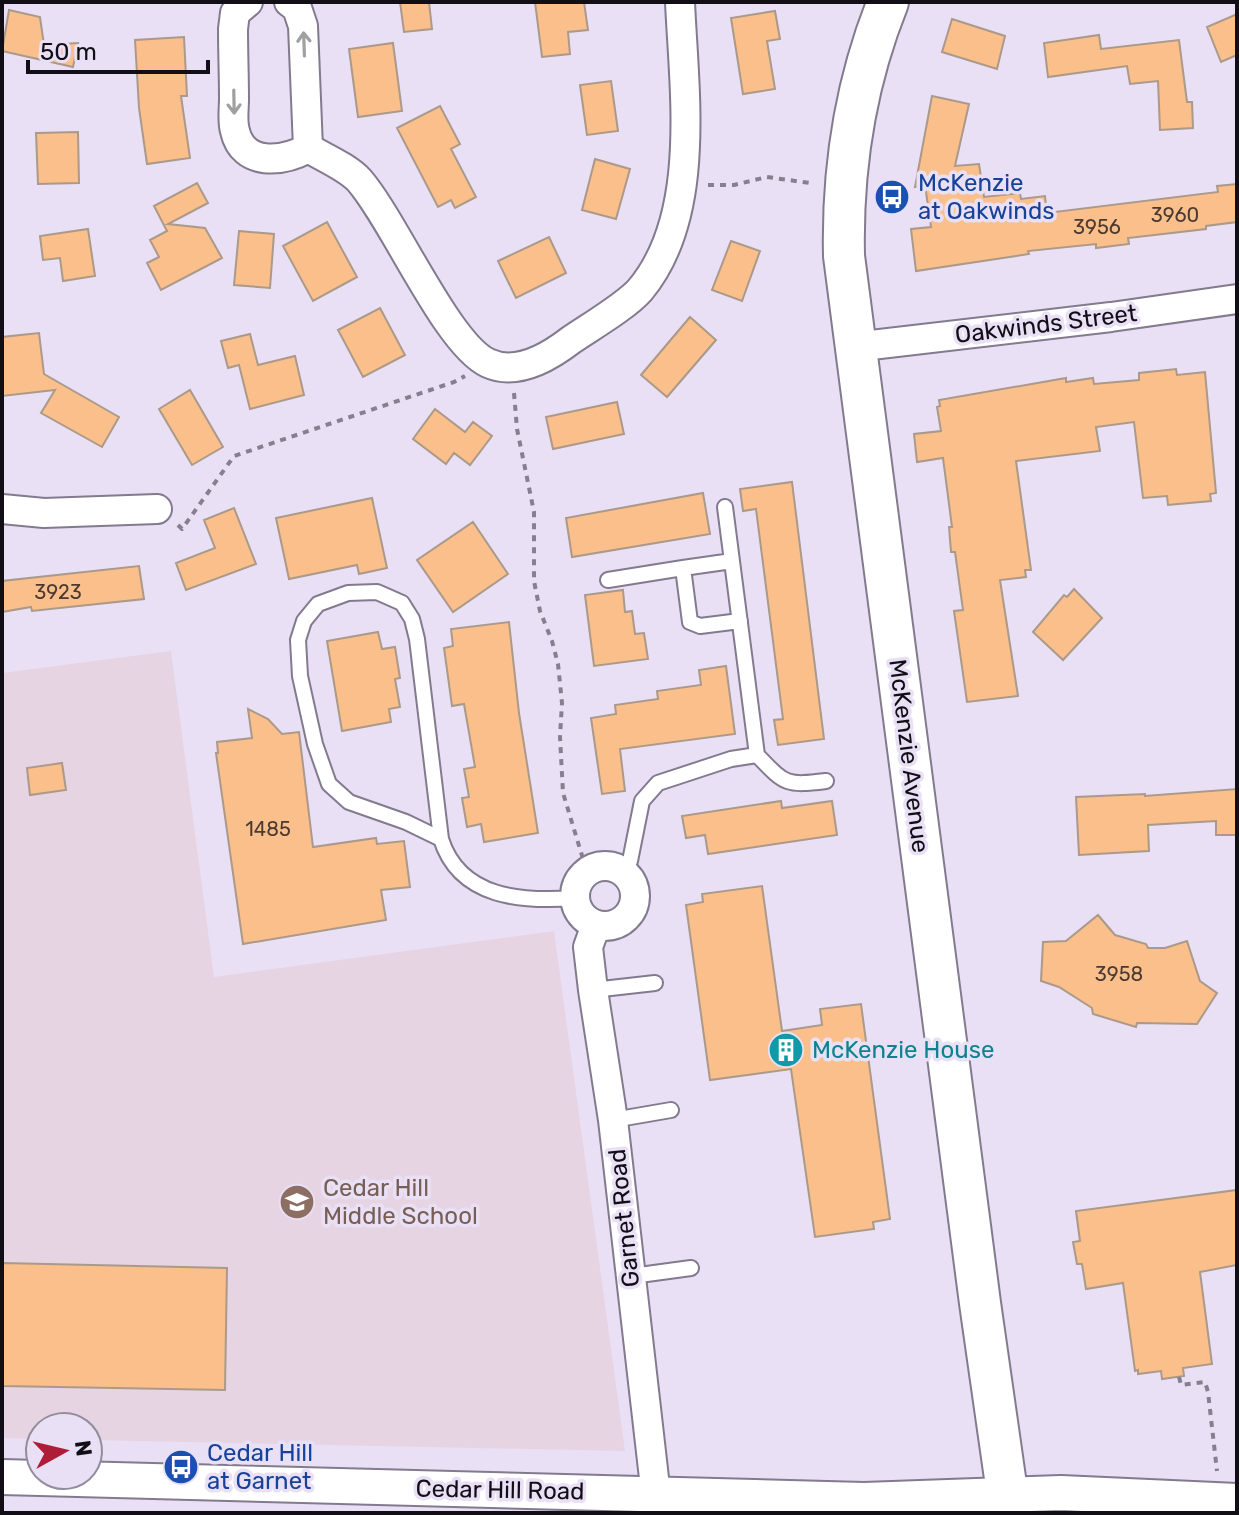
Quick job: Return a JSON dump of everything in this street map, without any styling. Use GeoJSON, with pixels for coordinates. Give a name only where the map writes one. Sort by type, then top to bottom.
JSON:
{"type":"FeatureCollection","features":[{"type":"Feature","properties":{"kind":"main road","name":"McKenzie Avenue"},"geometry":{"type":"LineString","coordinates":[[888,2],[856,103],[844,187],[844,256],[1009,1504]]}},
{"type":"Feature","properties":{"kind":"street"},"geometry":{"type":"LineString","coordinates":[[248,2],[235,13],[233,29],[234,131],[242,147],[255,157],[292,157],[308,148]]}},
{"type":"Feature","properties":{"kind":"street"},"geometry":{"type":"LineString","coordinates":[[289,2],[297,8],[303,26],[308,148]]}},
{"type":"Feature","properties":{"kind":"street"},"geometry":{"type":"LineString","coordinates":[[308,148],[357,178],[393,229],[463,343],[488,363],[516,367],[554,353],[638,292],[671,235],[682,185],[685,100],[680,2]]}},
{"type":"Feature","properties":{"kind":"street","name":"Oakwinds Street"},"geometry":{"type":"LineString","coordinates":[[854,347],[1237,299]]}},
{"type":"Feature","properties":{"kind":"street"},"geometry":{"type":"LineString","coordinates":[[2,509],[44,513],[157,509]]}},
{"type":"Feature","properties":{"kind":"street"},"geometry":{"type":"LineString","coordinates":[[604,866],[622,871],[633,886],[634,905],[630,913],[615,924],[596,925],[582,915],[582,885],[604,866]]}},
{"type":"Feature","properties":{"kind":"street","name":"Garnet Road"},"geometry":{"type":"LineString","coordinates":[[596,925],[588,947],[613,1120],[657,1503]]}},
{"type":"Feature","properties":{"kind":"street","name":"Cedar Hill Road"},"geometry":{"type":"LineString","coordinates":[[2,1477],[657,1503],[864,1500],[961,1494],[1009,1504],[1061,1493],[1237,1501]]}},
{"type":"Feature","properties":{"kind":"lane"},"geometry":{"type":"LineString","coordinates":[[725,507],[757,755],[783,782],[802,784],[826,781]]}},
{"type":"Feature","properties":{"kind":"lane"},"geometry":{"type":"LineString","coordinates":[[608,580],[732,561]]}},
{"type":"Feature","properties":{"kind":"lane"},"geometry":{"type":"LineString","coordinates":[[683,568],[690,622],[700,626],[740,621]]}},
{"type":"Feature","properties":{"kind":"lane"},"geometry":{"type":"LineString","coordinates":[[441,839],[406,822],[349,802],[329,784],[315,744],[300,676],[298,640],[304,621],[318,604],[348,593],[377,592],[402,603],[412,619],[441,839],[444,851],[472,884],[516,899],[582,885]]}},
{"type":"Feature","properties":{"kind":"lane"},"geometry":{"type":"LineString","coordinates":[[622,871],[630,861],[642,801],[658,783],[731,759],[757,755]]}},
{"type":"Feature","properties":{"kind":"lane"},"geometry":{"type":"LineString","coordinates":[[593,990],[655,983]]}},
{"type":"Feature","properties":{"kind":"lane"},"geometry":{"type":"LineString","coordinates":[[613,1120],[671,1110]]}},
{"type":"Feature","properties":{"kind":"lane"},"geometry":{"type":"LineString","coordinates":[[632,1276],[691,1268]]}},
{"type":"Feature","properties":{"kind":"path"},"geometry":{"type":"LineString","coordinates":[[682,185],[734,185],[767,177],[810,183]]}},
{"type":"Feature","properties":{"kind":"path"},"geometry":{"type":"LineString","coordinates":[[157,509],[182,529],[234,456],[454,382],[488,363]]}},
{"type":"Feature","properties":{"kind":"path"},"geometry":{"type":"LineString","coordinates":[[516,367],[517,429],[534,512],[534,581],[540,611],[558,664],[562,703],[563,793],[579,851],[582,885]]}},
{"type":"Feature","properties":{"kind":"path"},"geometry":{"type":"LineString","coordinates":[[1179,1377],[1181,1385],[1205,1382],[1217,1471]]}},
{"type":"Feature","properties":{"kind":"shaded area","name":"Cedar Hill Middle School"},"geometry":{"type":"Polygon","coordinates":[[[171,651],[214,977],[554,931],[625,1451],[104,1440],[104,1411],[24,1411],[24,1439],[2,1438],[2,673],[171,651]]]}},
{"type":"Feature","properties":{"kind":"building"},"geometry":{"type":"Polygon","coordinates":[[[400,2],[429,2],[432,29],[404,32],[400,2]]]}},
{"type":"Feature","properties":{"kind":"building"},"geometry":{"type":"Polygon","coordinates":[[[535,2],[584,2],[588,30],[568,32],[570,54],[542,57],[535,2]]]}},
{"type":"Feature","properties":{"kind":"building"},"geometry":{"type":"Polygon","coordinates":[[[9,10],[40,17],[44,45],[78,43],[73,67],[2,51],[9,10]]]}},
{"type":"Feature","properties":{"kind":"building"},"geometry":{"type":"Polygon","coordinates":[[[775,11],[780,39],[767,41],[775,89],[743,94],[731,18],[775,11]]]}},
{"type":"Feature","properties":{"kind":"building"},"geometry":{"type":"Polygon","coordinates":[[[1237,14],[1237,55],[1221,62],[1207,27],[1237,14]]]}},
{"type":"Feature","properties":{"kind":"building"},"geometry":{"type":"Polygon","coordinates":[[[952,19],[1005,36],[997,69],[942,52],[952,19]]]}},
{"type":"Feature","properties":{"kind":"building"},"geometry":{"type":"Polygon","coordinates":[[[1099,35],[1101,49],[1179,40],[1187,102],[1192,102],[1193,128],[1160,130],[1158,81],[1130,84],[1127,66],[1048,77],[1044,43],[1099,35]]]}},
{"type":"Feature","properties":{"kind":"building"},"geometry":{"type":"Polygon","coordinates":[[[184,37],[187,96],[181,96],[190,158],[147,164],[139,108],[135,40],[184,37]]]}},
{"type":"Feature","properties":{"kind":"building"},"geometry":{"type":"Polygon","coordinates":[[[393,43],[402,111],[358,117],[349,49],[393,43]]]}},
{"type":"Feature","properties":{"kind":"building"},"geometry":{"type":"Polygon","coordinates":[[[611,81],[618,131],[587,135],[580,85],[611,81]]]}},
{"type":"Feature","properties":{"kind":"building"},"geometry":{"type":"Polygon","coordinates":[[[932,96],[969,104],[955,166],[979,164],[984,197],[1020,193],[1021,199],[1045,196],[1047,213],[1218,192],[1217,186],[1237,184],[1237,222],[1206,226],[1206,229],[1128,238],[1129,244],[1028,251],[1029,254],[916,271],[911,229],[931,227],[925,185],[915,187],[932,96]]]}},
{"type":"Feature","properties":{"kind":"building"},"geometry":{"type":"Polygon","coordinates":[[[440,106],[460,144],[451,149],[476,197],[455,208],[451,200],[438,207],[397,128],[440,106]]]}},
{"type":"Feature","properties":{"kind":"building"},"geometry":{"type":"Polygon","coordinates":[[[78,132],[79,183],[38,184],[36,133],[78,132]]]}},
{"type":"Feature","properties":{"kind":"building"},"geometry":{"type":"Polygon","coordinates":[[[595,159],[630,169],[616,219],[582,210],[595,159]]]}},
{"type":"Feature","properties":{"kind":"building"},"geometry":{"type":"Polygon","coordinates":[[[197,183],[208,203],[168,224],[205,228],[222,258],[161,290],[147,263],[159,257],[150,240],[167,231],[154,206],[197,183]]]}},
{"type":"Feature","properties":{"kind":"building"},"geometry":{"type":"Polygon","coordinates":[[[327,222],[357,277],[313,301],[283,246],[327,222]]]}},
{"type":"Feature","properties":{"kind":"building"},"geometry":{"type":"Polygon","coordinates":[[[88,229],[95,276],[63,281],[60,258],[43,260],[40,236],[88,229]]]}},
{"type":"Feature","properties":{"kind":"building"},"geometry":{"type":"Polygon","coordinates":[[[239,231],[274,234],[270,288],[234,285],[239,231]]]}},
{"type":"Feature","properties":{"kind":"building"},"geometry":{"type":"Polygon","coordinates":[[[549,237],[566,273],[516,298],[498,261],[549,237]]]}},
{"type":"Feature","properties":{"kind":"building"},"geometry":{"type":"Polygon","coordinates":[[[731,241],[760,251],[742,301],[712,290],[731,241]]]}},
{"type":"Feature","properties":{"kind":"building"},"geometry":{"type":"Polygon","coordinates":[[[380,308],[405,355],[363,377],[338,330],[380,308]]]}},
{"type":"Feature","properties":{"kind":"building"},"geometry":{"type":"Polygon","coordinates":[[[690,317],[716,340],[667,397],[641,375],[690,317]]]}},
{"type":"Feature","properties":{"kind":"building"},"geometry":{"type":"Polygon","coordinates":[[[39,333],[44,374],[119,417],[102,447],[41,413],[55,390],[2,396],[2,337],[39,333]]]}},
{"type":"Feature","properties":{"kind":"building"},"geometry":{"type":"Polygon","coordinates":[[[250,334],[258,365],[295,356],[304,395],[250,409],[239,365],[228,368],[221,341],[250,334]]]}},
{"type":"Feature","properties":{"kind":"building"},"geometry":{"type":"Polygon","coordinates":[[[1176,369],[1177,375],[1205,372],[1216,493],[1210,494],[1211,501],[1168,505],[1167,496],[1143,498],[1134,422],[1096,427],[1100,451],[1016,461],[1031,570],[1025,570],[1026,577],[1000,580],[1018,696],[967,702],[954,611],[963,610],[955,552],[951,552],[949,527],[952,527],[943,458],[917,462],[914,434],[941,431],[937,407],[940,406],[939,400],[1066,378],[1066,382],[1093,378],[1094,384],[1139,380],[1139,373],[1176,369]]]}},
{"type":"Feature","properties":{"kind":"building"},"geometry":{"type":"Polygon","coordinates":[[[190,390],[223,447],[192,465],[159,409],[190,390]]]}},
{"type":"Feature","properties":{"kind":"building"},"geometry":{"type":"Polygon","coordinates":[[[617,402],[624,434],[553,449],[546,417],[617,402]]]}},
{"type":"Feature","properties":{"kind":"building"},"geometry":{"type":"Polygon","coordinates":[[[435,409],[465,432],[473,422],[492,436],[470,465],[454,453],[446,464],[413,439],[435,409]]]}},
{"type":"Feature","properties":{"kind":"building"},"geometry":{"type":"Polygon","coordinates":[[[792,482],[824,739],[778,745],[774,720],[783,719],[756,509],[743,511],[740,489],[792,482]]]}},
{"type":"Feature","properties":{"kind":"building"},"geometry":{"type":"Polygon","coordinates":[[[703,493],[710,534],[572,557],[566,518],[703,493]]]}},
{"type":"Feature","properties":{"kind":"building"},"geometry":{"type":"Polygon","coordinates":[[[372,498],[387,568],[359,574],[357,565],[289,579],[276,518],[372,498]]]}},
{"type":"Feature","properties":{"kind":"building"},"geometry":{"type":"Polygon","coordinates":[[[234,508],[256,564],[186,590],[176,563],[215,548],[204,520],[234,508]]]}},
{"type":"Feature","properties":{"kind":"building"},"geometry":{"type":"Polygon","coordinates":[[[473,522],[508,574],[453,612],[417,560],[473,522]]]}},
{"type":"Feature","properties":{"kind":"building"},"geometry":{"type":"Polygon","coordinates":[[[139,566],[144,599],[2,612],[2,581],[139,566]]]}},
{"type":"Feature","properties":{"kind":"building"},"geometry":{"type":"Polygon","coordinates":[[[1074,589],[1102,618],[1063,660],[1033,632],[1064,595],[1067,597],[1074,589]]]}},
{"type":"Feature","properties":{"kind":"building"},"geometry":{"type":"Polygon","coordinates":[[[623,590],[625,612],[632,611],[635,634],[644,633],[648,659],[594,666],[585,595],[623,590]]]}},
{"type":"Feature","properties":{"kind":"building"},"geometry":{"type":"Polygon","coordinates":[[[509,622],[519,713],[538,833],[484,842],[481,824],[467,827],[462,798],[469,797],[464,769],[475,767],[464,704],[452,706],[444,648],[453,646],[451,629],[509,622]]]}},
{"type":"Feature","properties":{"kind":"building"},"geometry":{"type":"Polygon","coordinates":[[[378,632],[382,649],[395,647],[400,678],[395,679],[400,707],[389,709],[391,722],[342,731],[327,641],[378,632]]]}},
{"type":"Feature","properties":{"kind":"building"},"geometry":{"type":"Polygon","coordinates":[[[726,666],[735,734],[620,749],[625,791],[602,794],[591,718],[616,714],[615,705],[658,699],[657,691],[701,685],[699,670],[726,666]]]}},
{"type":"Feature","properties":{"kind":"building"},"geometry":{"type":"Polygon","coordinates":[[[248,709],[268,719],[282,734],[299,732],[313,847],[376,838],[377,844],[404,841],[410,887],[381,890],[386,920],[243,944],[216,753],[217,742],[252,738],[248,709]]]}},
{"type":"Feature","properties":{"kind":"building"},"geometry":{"type":"Polygon","coordinates":[[[62,763],[66,790],[30,795],[27,768],[62,763]]]}},
{"type":"Feature","properties":{"kind":"building"},"geometry":{"type":"Polygon","coordinates":[[[1237,789],[1237,835],[1216,835],[1216,821],[1148,825],[1149,851],[1079,855],[1076,797],[1145,796],[1237,789]]]}},
{"type":"Feature","properties":{"kind":"building"},"geometry":{"type":"Polygon","coordinates":[[[781,801],[782,808],[832,801],[837,835],[708,854],[705,835],[686,838],[682,816],[781,801]]]}},
{"type":"Feature","properties":{"kind":"building","name":"McKenzie House"},"geometry":{"type":"Polygon","coordinates":[[[762,886],[782,1031],[822,1025],[820,1009],[861,1004],[890,1219],[873,1222],[874,1229],[815,1237],[791,1069],[710,1080],[686,905],[703,902],[702,894],[762,886]]]}},
{"type":"Feature","properties":{"kind":"building"},"geometry":{"type":"Polygon","coordinates":[[[1098,915],[1115,935],[1146,944],[1148,948],[1165,948],[1187,941],[1200,981],[1217,993],[1197,1024],[1137,1023],[1136,1027],[1093,1014],[1092,1008],[1059,987],[1041,981],[1043,942],[1066,941],[1098,915]]]}},
{"type":"Feature","properties":{"kind":"building"},"geometry":{"type":"Polygon","coordinates":[[[1237,1190],[1237,1265],[1200,1272],[1212,1364],[1183,1368],[1184,1376],[1162,1379],[1161,1371],[1138,1374],[1138,1370],[1135,1371],[1123,1283],[1086,1289],[1082,1264],[1077,1264],[1073,1242],[1080,1241],[1076,1211],[1237,1190]]]}},
{"type":"Feature","properties":{"kind":"building"},"geometry":{"type":"Polygon","coordinates":[[[2,1263],[227,1268],[225,1390],[2,1386],[2,1263]]]}},
{"type":"Feature","properties":{"kind":"place","name":"McKenzie at Oakwinds"},"geometry":{"type":"Point","coordinates":[892,197]}},
{"type":"Feature","properties":{"kind":"place","name":"McKenzie House"},"geometry":{"type":"Point","coordinates":[786,1050]}},
{"type":"Feature","properties":{"kind":"place","name":"Cedar Hill Middle School"},"geometry":{"type":"Point","coordinates":[297,1202]}},
{"type":"Feature","properties":{"kind":"place","name":"Cedar Hill at Garnet"},"geometry":{"type":"Point","coordinates":[181,1467]}}]}
